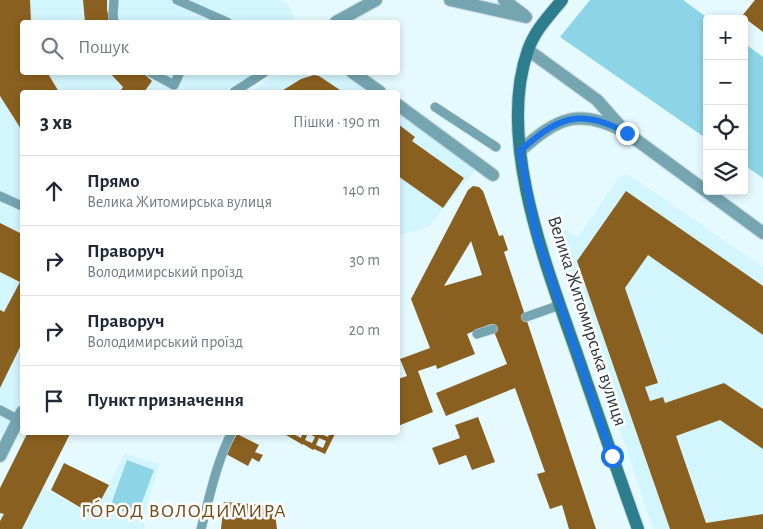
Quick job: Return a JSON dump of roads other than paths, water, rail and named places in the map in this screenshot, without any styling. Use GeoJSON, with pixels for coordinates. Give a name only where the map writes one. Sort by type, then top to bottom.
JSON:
{"type":"FeatureCollection","features":[{"type":"Feature","properties":{"kind":"main road","name":"Велика Житомирська вулиця"},"geometry":{"type":"LineString","coordinates":[[562,0],[539,27],[528,50],[521,78],[518,115],[520,151],[536,234],[638,529]]}},
{"type":"Feature","properties":{"kind":"street"},"geometry":{"type":"LineString","coordinates":[[340,20],[376,0]]}},
{"type":"Feature","properties":{"kind":"street"},"geometry":{"type":"LineString","coordinates":[[450,0],[526,17],[504,0]]}},
{"type":"Feature","properties":{"kind":"street"},"geometry":{"type":"LineString","coordinates":[[528,50],[597,100],[627,133]]}},
{"type":"Feature","properties":{"kind":"street"},"geometry":{"type":"LineString","coordinates":[[356,75],[377,90]]}},
{"type":"Feature","properties":{"kind":"street"},"geometry":{"type":"LineString","coordinates":[[400,106],[492,175]]}},
{"type":"Feature","properties":{"kind":"street"},"geometry":{"type":"LineString","coordinates":[[520,151],[557,123],[574,118],[588,118],[608,123],[627,133],[762,229]]}},
{"type":"Feature","properties":{"kind":"street"},"geometry":{"type":"LineString","coordinates":[[0,456],[20,418]]}},
{"type":"Feature","properties":{"kind":"lane"},"geometry":{"type":"LineString","coordinates":[[114,0],[114,20]]}},
{"type":"Feature","properties":{"kind":"lane"},"geometry":{"type":"LineString","coordinates":[[177,0],[206,18]]}},
{"type":"Feature","properties":{"kind":"lane"},"geometry":{"type":"LineString","coordinates":[[154,75],[175,89],[179,75]]}},
{"type":"Feature","properties":{"kind":"lane"},"geometry":{"type":"LineString","coordinates":[[237,90],[260,75]]}},
{"type":"Feature","properties":{"kind":"lane"},"geometry":{"type":"LineString","coordinates":[[436,107],[496,147]]}},
{"type":"Feature","properties":{"kind":"lane"},"geometry":{"type":"LineString","coordinates":[[0,196],[20,205]]}},
{"type":"Feature","properties":{"kind":"lane"},"geometry":{"type":"LineString","coordinates":[[526,317],[560,305]]}},
{"type":"Feature","properties":{"kind":"lane"},"geometry":{"type":"LineString","coordinates":[[477,334],[493,328]]}},
{"type":"Feature","properties":{"kind":"lane"},"geometry":{"type":"LineString","coordinates":[[0,410],[20,416]]}},
{"type":"Feature","properties":{"kind":"lane"},"geometry":{"type":"LineString","coordinates":[[201,529],[215,474],[224,446],[230,435]]}},
{"type":"Feature","properties":{"kind":"district","name":"ГО́РОД ВОЛОДИМИРА"},"geometry":{"type":"Point","coordinates":[184,511]}}]}
